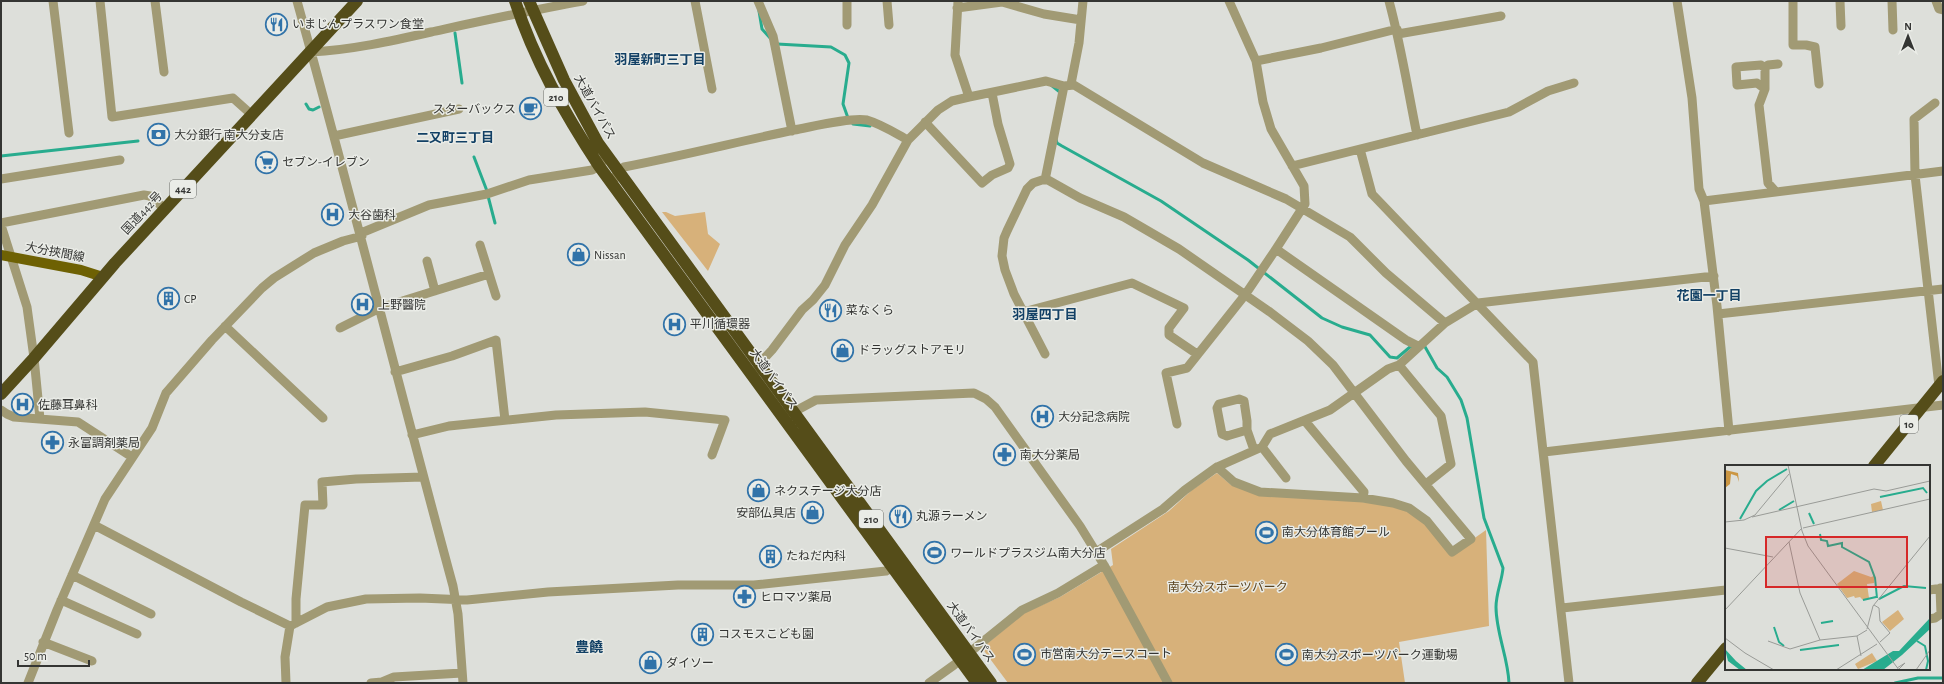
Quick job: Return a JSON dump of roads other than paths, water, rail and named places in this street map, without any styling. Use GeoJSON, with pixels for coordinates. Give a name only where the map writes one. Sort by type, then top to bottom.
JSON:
{"type":"FeatureCollection","features":[{"type":"Feature","properties":{"kind":"highway","name":"国道442号"},"geometry":{"type":"LineString","coordinates":[[1,394],[34,358],[103,277],[357,1]]}},
{"type":"Feature","properties":{"kind":"highway","name":"大道バイパス"},"geometry":{"type":"LineString","coordinates":[[514,1],[554,92],[572,125],[599,166],[755,378],[789,414]]}},
{"type":"Feature","properties":{"kind":"highway","name":"大道バイパス"},"geometry":{"type":"LineString","coordinates":[[531,6],[564,80],[586,122],[607,155],[760,364],[789,414],[897,564],[965,656],[991,683]]}},
{"type":"Feature","properties":{"kind":"highway","name":"10"},"geometry":{"type":"LineString","coordinates":[[1875,465],[1941,384]]}},
{"type":"Feature","properties":{"kind":"highway"},"geometry":{"type":"LineString","coordinates":[[1697,683],[1725,649]]}},
{"type":"Feature","properties":{"kind":"highway","name":"大道バイパス"},"geometry":{"type":"LineString","coordinates":[[965,656],[977,683]]}},
{"type":"Feature","properties":{"kind":"main road","name":"大分挾間線"},"geometry":{"type":"LineString","coordinates":[[1,255],[86,271],[103,277]]}},
{"type":"Feature","properties":{"kind":"street"},"geometry":{"type":"LineString","coordinates":[[53,1],[69,133]]}},
{"type":"Feature","properties":{"kind":"street"},"geometry":{"type":"LineString","coordinates":[[100,1],[112,117],[233,98],[252,115]]}},
{"type":"Feature","properties":{"kind":"street"},"geometry":{"type":"LineString","coordinates":[[155,1],[164,72]]}},
{"type":"Feature","properties":{"kind":"street"},"geometry":{"type":"LineString","coordinates":[[297,1],[361,234],[395,372],[456,600],[463,683]]}},
{"type":"Feature","properties":{"kind":"street"},"geometry":{"type":"LineString","coordinates":[[311,52],[330,51],[407,37],[519,13],[531,6],[583,1]]}},
{"type":"Feature","properties":{"kind":"street"},"geometry":{"type":"LineString","coordinates":[[695,1],[712,89]]}},
{"type":"Feature","properties":{"kind":"street"},"geometry":{"type":"LineString","coordinates":[[758,1],[773,36],[792,131]]}},
{"type":"Feature","properties":{"kind":"street"},"geometry":{"type":"LineString","coordinates":[[847,1],[847,25]]}},
{"type":"Feature","properties":{"kind":"street"},"geometry":{"type":"LineString","coordinates":[[887,1],[889,25]]}},
{"type":"Feature","properties":{"kind":"street"},"geometry":{"type":"LineString","coordinates":[[1045,180],[1081,20],[1083,1]]}},
{"type":"Feature","properties":{"kind":"street"},"geometry":{"type":"LineString","coordinates":[[1177,424],[1166,373],[1187,368],[1245,294],[1305,204],[1306,192],[1302,180],[1276,139],[1267,117],[1256,61],[1229,1]]}},
{"type":"Feature","properties":{"kind":"street"},"geometry":{"type":"LineString","coordinates":[[1389,1],[1398,32],[1402,65],[1417,135]]}},
{"type":"Feature","properties":{"kind":"street"},"geometry":{"type":"LineString","coordinates":[[1677,1],[1692,98],[1699,189],[1704,201],[1714,276],[1728,430]]}},
{"type":"Feature","properties":{"kind":"street"},"geometry":{"type":"LineString","coordinates":[[1793,1],[1793,45],[1815,47],[1819,84]]}},
{"type":"Feature","properties":{"kind":"street"},"geometry":{"type":"LineString","coordinates":[[1840,1],[1841,26]]}},
{"type":"Feature","properties":{"kind":"street"},"geometry":{"type":"LineString","coordinates":[[1892,1],[1893,30]]}},
{"type":"Feature","properties":{"kind":"street"},"geometry":{"type":"LineString","coordinates":[[1936,1],[1939,9],[1943,10]]}},
{"type":"Feature","properties":{"kind":"street"},"geometry":{"type":"LineString","coordinates":[[969,97],[955,55],[957,5],[1002,2],[1044,14],[1081,20]]}},
{"type":"Feature","properties":{"kind":"street"},"geometry":{"type":"LineString","coordinates":[[1256,61],[1398,32],[1501,16]]}},
{"type":"Feature","properties":{"kind":"street"},"geometry":{"type":"LineString","coordinates":[[1765,68],[1768,65],[1778,64]]}},
{"type":"Feature","properties":{"kind":"street"},"geometry":{"type":"LineString","coordinates":[[1765,68],[1761,65],[1736,67],[1737,85],[1757,83],[1765,89]]}},
{"type":"Feature","properties":{"kind":"street"},"geometry":{"type":"LineString","coordinates":[[1765,68],[1765,89],[1759,105],[1768,183],[1776,192]]}},
{"type":"Feature","properties":{"kind":"street"},"geometry":{"type":"LineString","coordinates":[[755,378],[760,364],[802,310],[813,300],[825,284],[845,245],[872,205],[908,140],[925,122],[938,110],[952,101],[1046,81],[1078,86],[1203,163],[1278,195],[1355,240],[1386,273],[1444,323]]}},
{"type":"Feature","properties":{"kind":"street"},"geometry":{"type":"LineString","coordinates":[[1292,166],[1509,112],[1548,91],[1574,83]]}},
{"type":"Feature","properties":{"kind":"street"},"geometry":{"type":"LineString","coordinates":[[925,122],[982,183],[992,175],[1008,168],[1010,164],[998,124],[992,93]]}},
{"type":"Feature","properties":{"kind":"street"},"geometry":{"type":"LineString","coordinates":[[1935,103],[1914,119],[1915,175],[1927,291],[1941,384]]}},
{"type":"Feature","properties":{"kind":"street"},"geometry":{"type":"LineString","coordinates":[[334,136],[459,109]]}},
{"type":"Feature","properties":{"kind":"street"},"geometry":{"type":"LineString","coordinates":[[612,184],[618,171],[624,166],[691,154],[761,136],[826,123],[866,120],[887,128],[908,140]]}},
{"type":"Feature","properties":{"kind":"street"},"geometry":{"type":"LineString","coordinates":[[1360,149],[1372,194],[1533,362],[1562,608],[1569,683]]}},
{"type":"Feature","properties":{"kind":"street"},"geometry":{"type":"LineString","coordinates":[[28,683],[43,642],[109,492],[152,428],[166,393],[225,326],[262,288],[280,274],[314,253],[429,205],[487,194],[529,180],[592,170],[599,166],[607,155]]}},
{"type":"Feature","properties":{"kind":"street"},"geometry":{"type":"LineString","coordinates":[[1,179],[120,160]]}},
{"type":"Feature","properties":{"kind":"street"},"geometry":{"type":"LineString","coordinates":[[1704,201],[1943,171]]}},
{"type":"Feature","properties":{"kind":"street"},"geometry":{"type":"LineString","coordinates":[[1045,354],[1014,294],[1005,270],[1003,246],[1007,231],[1029,187],[1038,181],[1045,180],[1124,217],[1179,249],[1291,327],[1333,365],[1471,539],[1452,552],[1426,521],[1409,508],[1393,503],[1363,498],[1260,492],[1234,482],[1218,467]]}},
{"type":"Feature","properties":{"kind":"street"},"geometry":{"type":"LineString","coordinates":[[40,419],[27,307],[1,224],[144,195],[150,196],[165,209]]}},
{"type":"Feature","properties":{"kind":"street"},"geometry":{"type":"LineString","coordinates":[[480,245],[496,296]]}},
{"type":"Feature","properties":{"kind":"street"},"geometry":{"type":"LineString","coordinates":[[1276,249],[1406,340],[1418,346]]}},
{"type":"Feature","properties":{"kind":"street"},"geometry":{"type":"LineString","coordinates":[[427,261],[435,291]]}},
{"type":"Feature","properties":{"kind":"street"},"geometry":{"type":"LineString","coordinates":[[340,328],[380,308],[489,274]]}},
{"type":"Feature","properties":{"kind":"street"},"geometry":{"type":"LineString","coordinates":[[1096,552],[1163,509],[1185,490],[1218,467],[1258,449],[1270,434],[1330,410],[1353,392],[1388,369],[1399,365],[1444,323],[1478,303],[1714,276]]}},
{"type":"Feature","properties":{"kind":"street"},"geometry":{"type":"LineString","coordinates":[[1023,312],[1132,283],[1184,308],[1169,328],[1169,335],[1197,354]]}},
{"type":"Feature","properties":{"kind":"street"},"geometry":{"type":"LineString","coordinates":[[1718,314],[1943,289]]}},
{"type":"Feature","properties":{"kind":"street"},"geometry":{"type":"LineString","coordinates":[[225,326],[323,418]]}},
{"type":"Feature","properties":{"kind":"street"},"geometry":{"type":"LineString","coordinates":[[395,372],[452,356],[496,340],[505,420]]}},
{"type":"Feature","properties":{"kind":"street"},"geometry":{"type":"LineString","coordinates":[[1399,365],[1441,416],[1451,464],[1426,484]]}},
{"type":"Feature","properties":{"kind":"street"},"geometry":{"type":"LineString","coordinates":[[789,414],[816,400],[974,393],[986,399],[995,407],[1104,564],[1168,683]]}},
{"type":"Feature","properties":{"kind":"street"},"geometry":{"type":"LineString","coordinates":[[1544,452],[1943,405]]}},
{"type":"Feature","properties":{"kind":"street"},"geometry":{"type":"LineString","coordinates":[[1,410],[14,417],[69,420],[84,424],[132,457]]}},
{"type":"Feature","properties":{"kind":"street"},"geometry":{"type":"LineString","coordinates":[[412,435],[449,426],[505,420],[556,415],[645,412],[725,420],[712,455]]}},
{"type":"Feature","properties":{"kind":"street"},"geometry":{"type":"LineString","coordinates":[[1305,421],[1364,492],[1363,498]]}},
{"type":"Feature","properties":{"kind":"street"},"geometry":{"type":"LineString","coordinates":[[1247,430],[1258,449],[1286,478]]}},
{"type":"Feature","properties":{"kind":"street"},"geometry":{"type":"LineString","coordinates":[[286,683],[285,657],[293,624],[305,505],[323,504],[322,482],[356,479],[423,477]]}},
{"type":"Feature","properties":{"kind":"street"},"geometry":{"type":"LineString","coordinates":[[94,525],[241,602],[293,624],[327,607],[356,600],[420,598],[456,600],[548,592],[678,585],[754,585],[886,571],[897,564]]}},
{"type":"Feature","properties":{"kind":"street"},"geometry":{"type":"LineString","coordinates":[[929,683],[1022,610],[1064,590],[1104,564]]}},
{"type":"Feature","properties":{"kind":"street"},"geometry":{"type":"LineString","coordinates":[[72,575],[151,614]]}},
{"type":"Feature","properties":{"kind":"street"},"geometry":{"type":"LineString","coordinates":[[1930,590],[1941,588],[1941,614],[1935,618],[1930,619]]}},
{"type":"Feature","properties":{"kind":"street"},"geometry":{"type":"LineString","coordinates":[[1562,608],[1725,590]]}},
{"type":"Feature","properties":{"kind":"street"},"geometry":{"type":"LineString","coordinates":[[61,600],[137,634]]}},
{"type":"Feature","properties":{"kind":"street"},"geometry":{"type":"LineString","coordinates":[[43,642],[92,661]]}},
{"type":"Feature","properties":{"kind":"street"},"geometry":{"type":"LineString","coordinates":[[371,683],[382,682],[394,677],[462,673]]}},
{"type":"Feature","properties":{"kind":"waterway"},"geometry":{"type":"LineString","coordinates":[[759,11],[762,29],[771,39]]}},
{"type":"Feature","properties":{"kind":"waterway"},"geometry":{"type":"LineString","coordinates":[[455,33],[462,83]]}},
{"type":"Feature","properties":{"kind":"waterway"},"geometry":{"type":"LineString","coordinates":[[777,44],[831,47],[845,55],[849,63],[843,104],[848,118]]}},
{"type":"Feature","properties":{"kind":"waterway"},"geometry":{"type":"LineString","coordinates":[[1051,85],[1061,93]]}},
{"type":"Feature","properties":{"kind":"waterway"},"geometry":{"type":"LineString","coordinates":[[306,104],[309,109],[313,110],[319,107]]}},
{"type":"Feature","properties":{"kind":"waterway"},"geometry":{"type":"LineString","coordinates":[[852,122],[853,124],[870,126],[869,123]]}},
{"type":"Feature","properties":{"kind":"waterway"},"geometry":{"type":"LineString","coordinates":[[1056,139],[1057,143],[1062,146],[1161,201],[1248,260],[1322,318],[1342,327],[1370,335],[1390,357],[1397,358],[1410,347],[1415,347]]}},
{"type":"Feature","properties":{"kind":"waterway"},"geometry":{"type":"LineString","coordinates":[[1,156],[138,141]]}},
{"type":"Feature","properties":{"kind":"waterway"},"geometry":{"type":"LineString","coordinates":[[474,157],[487,191]]}},
{"type":"Feature","properties":{"kind":"waterway"},"geometry":{"type":"LineString","coordinates":[[488,196],[495,223]]}},
{"type":"Feature","properties":{"kind":"waterway"},"geometry":{"type":"LineString","coordinates":[[1424,345],[1437,368],[1447,377],[1461,400],[1467,418],[1484,518],[1503,568],[1496,607],[1498,626],[1507,664],[1509,683]]}},
{"type":"Feature","properties":{"kind":"waterway"},"geometry":{"type":"LineString","coordinates":[[1895,683],[1918,678],[1943,678]]}},
{"type":"Feature","properties":{"kind":"place","name":"いまじんプラスワン食堂"},"geometry":{"type":"Point","coordinates":[276,24]}},
{"type":"Feature","properties":{"kind":"place","name":"スターバックス"},"geometry":{"type":"Point","coordinates":[531,109]}},
{"type":"Feature","properties":{"kind":"place","name":"大分銀行 南大分支店"},"geometry":{"type":"Point","coordinates":[159,135]}},
{"type":"Feature","properties":{"kind":"place","name":"セブン-イレブン"},"geometry":{"type":"Point","coordinates":[266,162]}},
{"type":"Feature","properties":{"kind":"place","name":"大谷歯科"},"geometry":{"type":"Point","coordinates":[333,215]}},
{"type":"Feature","properties":{"kind":"place","name":"Nissan"},"geometry":{"type":"Point","coordinates":[578,255]}},
{"type":"Feature","properties":{"kind":"place","name":"CP"},"geometry":{"type":"Point","coordinates":[168,299]}},
{"type":"Feature","properties":{"kind":"place","name":"上野醫院"},"geometry":{"type":"Point","coordinates":[363,305]}},
{"type":"Feature","properties":{"kind":"place","name":"菜なくら"},"geometry":{"type":"Point","coordinates":[831,310]}},
{"type":"Feature","properties":{"kind":"place","name":"平川循環器"},"geometry":{"type":"Point","coordinates":[675,324]}},
{"type":"Feature","properties":{"kind":"place","name":"ドラッグストアモリ"},"geometry":{"type":"Point","coordinates":[843,350]}},
{"type":"Feature","properties":{"kind":"place","name":"佐藤耳鼻科"},"geometry":{"type":"Point","coordinates":[22,405]}},
{"type":"Feature","properties":{"kind":"place","name":"大分記念病院"},"geometry":{"type":"Point","coordinates":[1042,417]}},
{"type":"Feature","properties":{"kind":"place","name":"永富調剤薬局"},"geometry":{"type":"Point","coordinates":[53,443]}},
{"type":"Feature","properties":{"kind":"place","name":"南大分薬局"},"geometry":{"type":"Point","coordinates":[1004,455]}},
{"type":"Feature","properties":{"kind":"place","name":"ネクステージ大分店"},"geometry":{"type":"Point","coordinates":[758,491]}},
{"type":"Feature","properties":{"kind":"place","name":"安部仏具店"},"geometry":{"type":"Point","coordinates":[812,513]}},
{"type":"Feature","properties":{"kind":"place","name":"丸源ラーメン"},"geometry":{"type":"Point","coordinates":[901,516]}},
{"type":"Feature","properties":{"kind":"place","name":"南大分体育館プール"},"geometry":{"type":"Point","coordinates":[1267,532]}},
{"type":"Feature","properties":{"kind":"place","name":"ワールドプラスジム南大分店"},"geometry":{"type":"Point","coordinates":[934,553]}},
{"type":"Feature","properties":{"kind":"place","name":"たねだ内科"},"geometry":{"type":"Point","coordinates":[770,556]}},
{"type":"Feature","properties":{"kind":"place","name":"ヒロマツ薬局"},"geometry":{"type":"Point","coordinates":[745,597]}},
{"type":"Feature","properties":{"kind":"place","name":"コスモスこども園"},"geometry":{"type":"Point","coordinates":[702,634]}},
{"type":"Feature","properties":{"kind":"place","name":"市営南大分テニスコート"},"geometry":{"type":"Point","coordinates":[1025,654]}},
{"type":"Feature","properties":{"kind":"place","name":"南大分スポーツパーク運動場"},"geometry":{"type":"Point","coordinates":[1286,655]}},
{"type":"Feature","properties":{"kind":"place","name":"ダイソー"},"geometry":{"type":"Point","coordinates":[650,663]}},
{"type":"Feature","properties":{"kind":"district","name":"羽屋新町三丁目"},"geometry":{"type":"Point","coordinates":[660,59]}},
{"type":"Feature","properties":{"kind":"district","name":"二又町三丁目"},"geometry":{"type":"Point","coordinates":[455,137]}},
{"type":"Feature","properties":{"kind":"district","name":"花園一丁目"},"geometry":{"type":"Point","coordinates":[1709,295]}},
{"type":"Feature","properties":{"kind":"district","name":"羽屋四丁目"},"geometry":{"type":"Point","coordinates":[1045,314]}},
{"type":"Feature","properties":{"kind":"district","name":"豊饒"},"geometry":{"type":"Point","coordinates":[589,647]}},
{"type":"Feature","properties":{"kind":"park label","name":"南大分スポーツパーク"},"geometry":{"type":"Point","coordinates":[1228,587]}}]}
